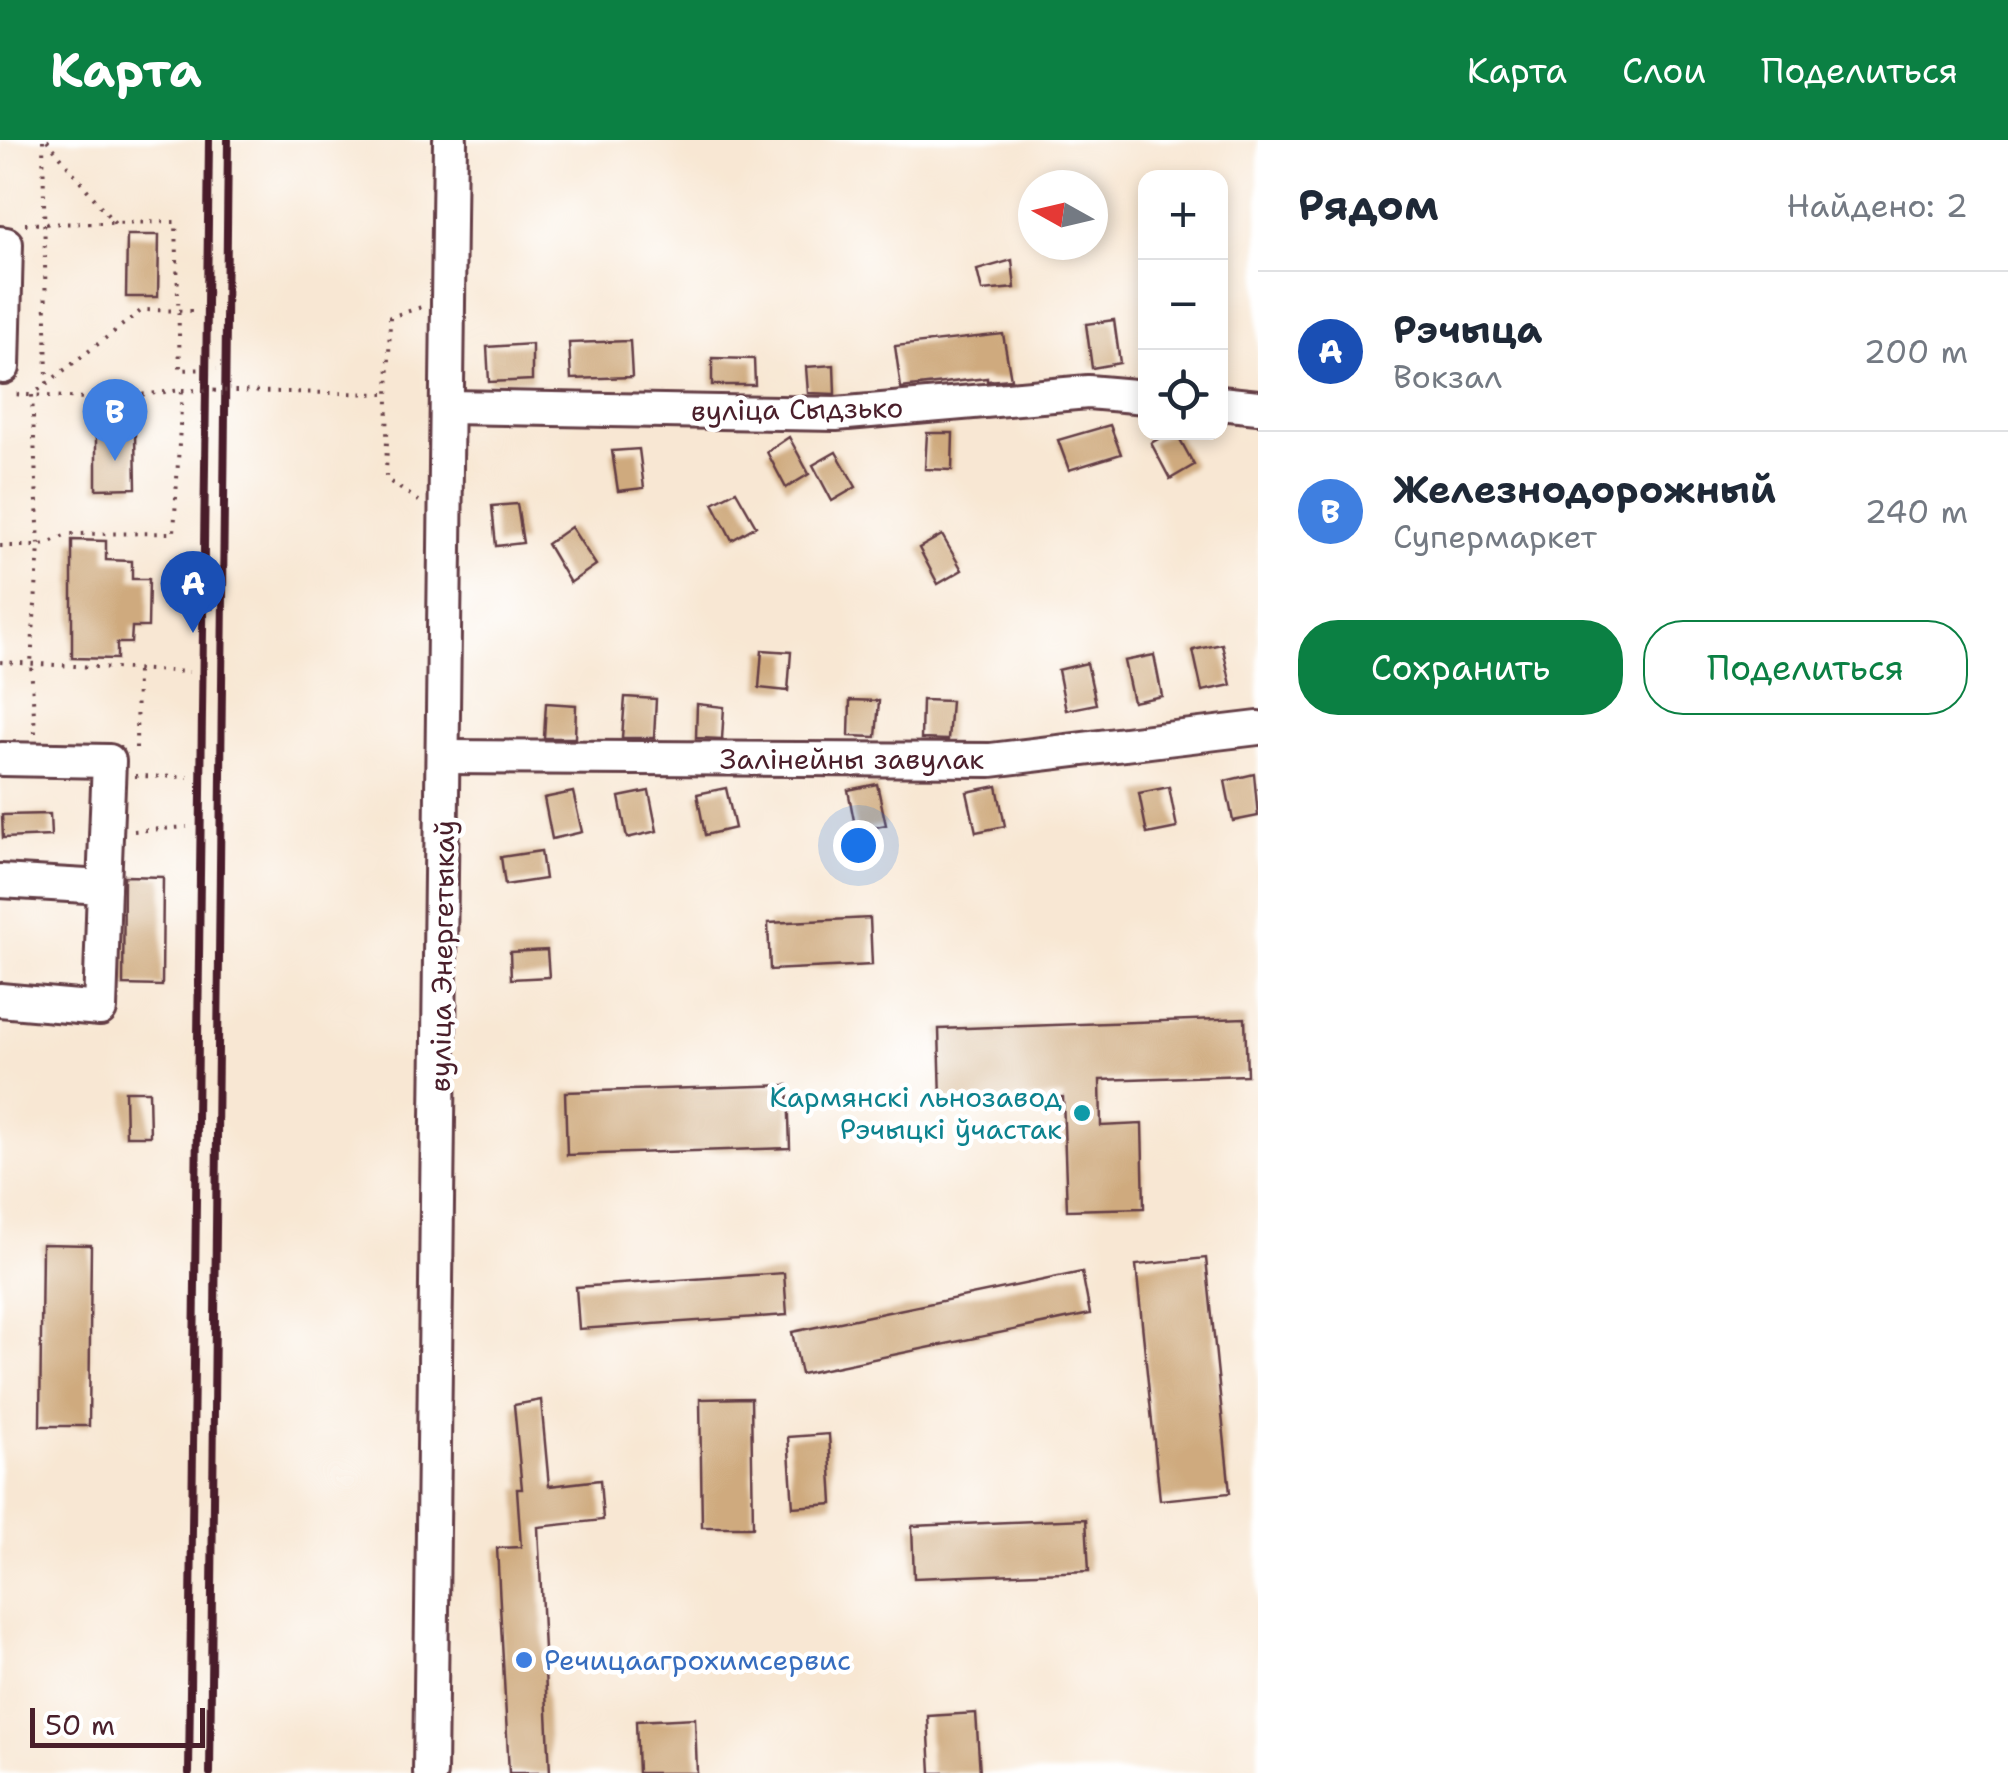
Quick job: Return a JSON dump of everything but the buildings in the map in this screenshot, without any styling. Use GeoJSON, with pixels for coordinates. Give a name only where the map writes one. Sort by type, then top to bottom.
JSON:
{"type":"FeatureCollection","features":[{"type":"Feature","properties":{"kind":"street","name":"вуліца Энергетыкаў"},"geometry":{"type":"LineString","coordinates":[[430,1773],[450,140]]}},
{"type":"Feature","properties":{"kind":"street"},"geometry":{"type":"LineString","coordinates":[[0,243],[6,244],[1,380]]}},
{"type":"Feature","properties":{"kind":"street","name":"вуліца Сыдзько"},"geometry":{"type":"LineString","coordinates":[[447,407],[836,414],[1088,392],[1138,396]]}},
{"type":"Feature","properties":{"kind":"street"},"geometry":{"type":"LineString","coordinates":[[1228,404],[1258,406]]}},
{"type":"Feature","properties":{"kind":"street","name":"Залінейны завулак"},"geometry":{"type":"LineString","coordinates":[[444,757],[991,760],[1258,728]]}},
{"type":"Feature","properties":{"kind":"street"},"geometry":{"type":"LineString","coordinates":[[0,1000],[100,1009],[108,761],[2,760]]}},
{"type":"Feature","properties":{"kind":"street"},"geometry":{"type":"LineString","coordinates":[[0,880],[104,886]]}},
{"type":"Feature","properties":{"kind":"path"},"geometry":{"type":"LineString","coordinates":[[45,140],[115,224]]}},
{"type":"Feature","properties":{"kind":"path"},"geometry":{"type":"LineString","coordinates":[[45,140],[47,384]]}},
{"type":"Feature","properties":{"kind":"path"},"geometry":{"type":"LineString","coordinates":[[44,226],[176,222],[180,370],[217,369]]}},
{"type":"Feature","properties":{"kind":"path"},"geometry":{"type":"LineString","coordinates":[[32,396],[142,310],[194,310]]}},
{"type":"Feature","properties":{"kind":"path"},"geometry":{"type":"LineString","coordinates":[[390,317],[386,478],[444,517]]}},
{"type":"Feature","properties":{"kind":"path"},"geometry":{"type":"LineString","coordinates":[[1,380],[32,396],[104,399],[182,390],[386,394]]}},
{"type":"Feature","properties":{"kind":"path"},"geometry":{"type":"LineString","coordinates":[[0,546],[39,546],[70,534],[174,533],[182,390]]}},
{"type":"Feature","properties":{"kind":"path"},"geometry":{"type":"LineString","coordinates":[[32,396],[39,546],[31,663],[36,760]]}},
{"type":"Feature","properties":{"kind":"path"},"geometry":{"type":"LineString","coordinates":[[190,608],[214,608]]}},
{"type":"Feature","properties":{"kind":"path"},"geometry":{"type":"LineString","coordinates":[[0,662],[190,672]]}},
{"type":"Feature","properties":{"kind":"path"},"geometry":{"type":"LineString","coordinates":[[135,776],[188,777]]}},
{"type":"Feature","properties":{"kind":"path"},"geometry":{"type":"LineString","coordinates":[[134,832],[187,827]]}},
{"type":"Feature","properties":{"kind":"railway"},"geometry":{"type":"LineString","coordinates":[[189,1773],[209,140]]}},
{"type":"Feature","properties":{"kind":"railway"},"geometry":{"type":"LineString","coordinates":[[210,1773],[228,140]]}},
{"type":"Feature","properties":{"kind":"place","name":"Железнодорожный"},"geometry":{"type":"Point","coordinates":[115,461]}},
{"type":"Feature","properties":{"kind":"place","name":"Рэчыца"},"geometry":{"type":"Point","coordinates":[193,633]}},
{"type":"Feature","properties":{"kind":"place","name":"Кармянскі льнозавод Рэчыцкі ўчастак"},"geometry":{"type":"Point","coordinates":[1082,1113]}},
{"type":"Feature","properties":{"kind":"place","name":"Речицаагрохимсервис"},"geometry":{"type":"Point","coordinates":[524,1660]}}]}
